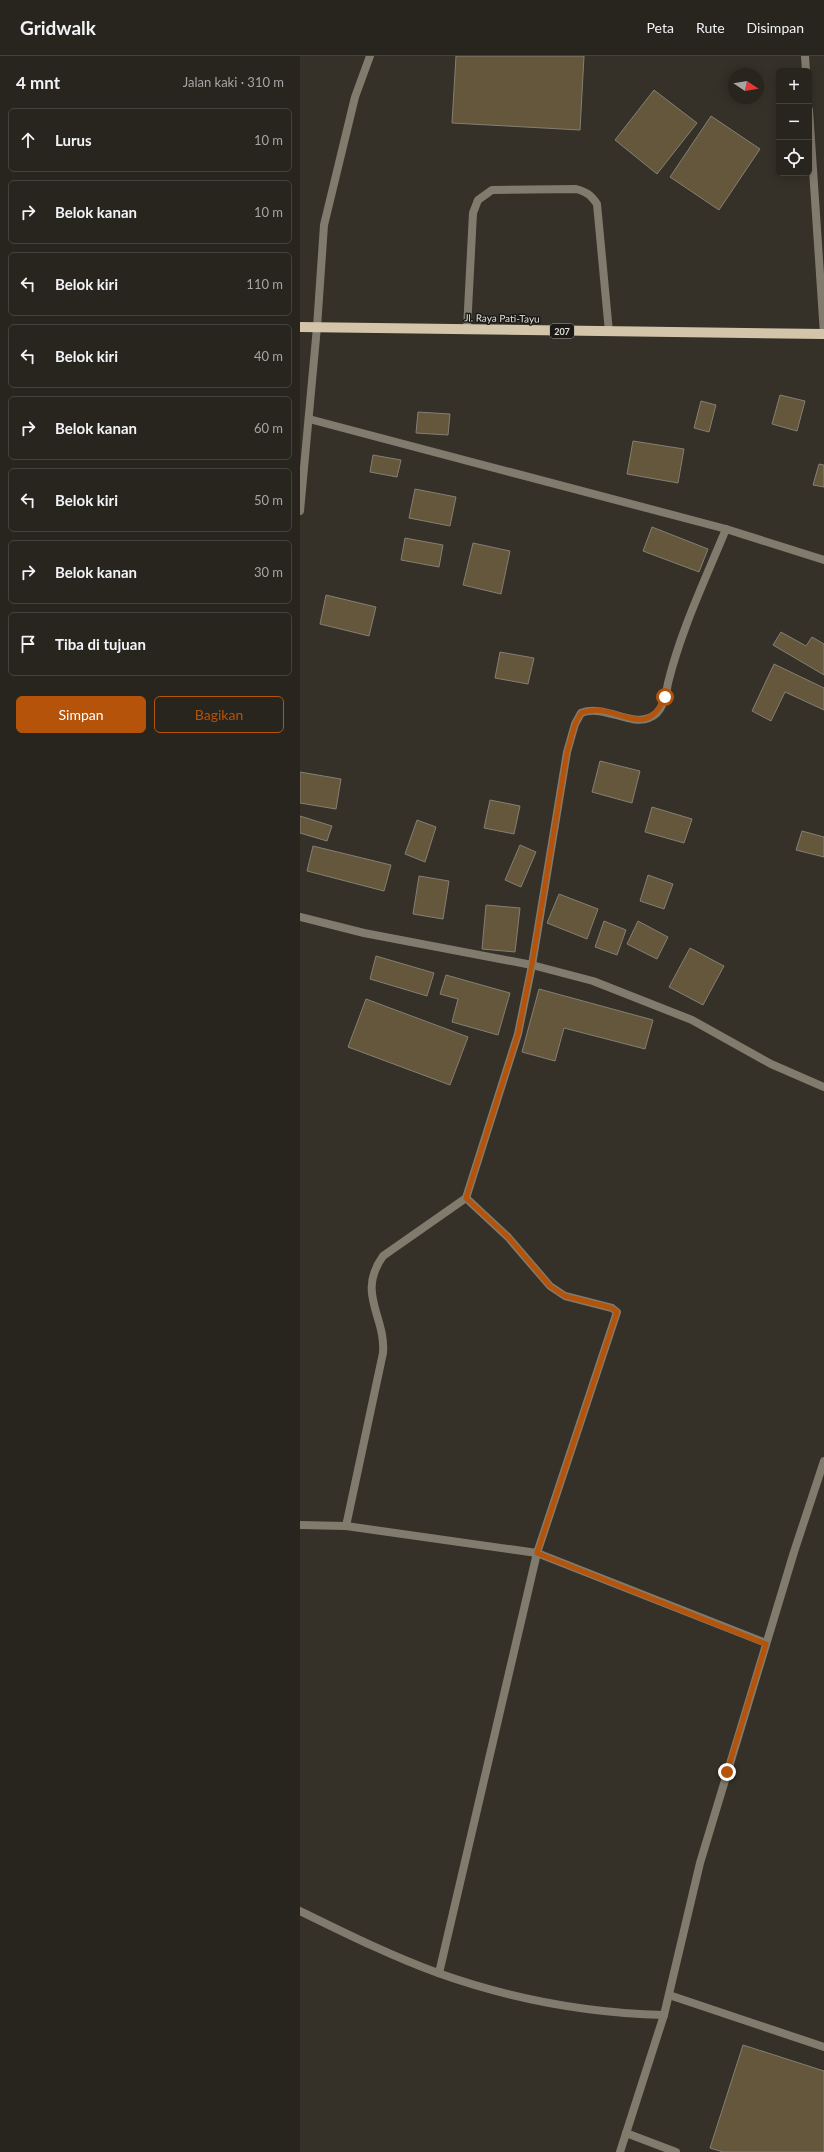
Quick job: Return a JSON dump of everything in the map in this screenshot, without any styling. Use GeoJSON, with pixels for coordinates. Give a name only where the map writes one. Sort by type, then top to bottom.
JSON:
{"type":"FeatureCollection","features":[{"type":"Feature","properties":{"kind":"main road","name":"Jl. Raya Pati-Tayu"},"geometry":{"type":"LineString","coordinates":[[300,326],[609,332],[824,334]]}},
{"type":"Feature","properties":{"kind":"street"},"geometry":{"type":"LineString","coordinates":[[300,511],[317,327],[324,224],[355,97],[370,56]]}},
{"type":"Feature","properties":{"kind":"street"},"geometry":{"type":"LineString","coordinates":[[806,56],[806,68]]}},
{"type":"Feature","properties":{"kind":"street"},"geometry":{"type":"LineString","coordinates":[[811,140],[824,334]]}},
{"type":"Feature","properties":{"kind":"street"},"geometry":{"type":"LineString","coordinates":[[467,329],[473,212],[478,200],[492,190],[576,189],[592,196],[597,204],[609,332]]}},
{"type":"Feature","properties":{"kind":"street"},"geometry":{"type":"LineString","coordinates":[[309,419],[726,529],[824,560]]}},
{"type":"Feature","properties":{"kind":"street"},"geometry":{"type":"LineString","coordinates":[[346,1526],[383,1353],[383,1336],[371,1299],[371,1288],[377,1264],[383,1256],[466,1198],[518,1034],[532,964],[567,752],[575,724],[581,713],[592,710],[645,720],[656,715],[665,697],[678,646],[726,529]]}},
{"type":"Feature","properties":{"kind":"street"},"geometry":{"type":"LineString","coordinates":[[300,917],[364,933],[532,964],[593,981],[692,1020],[771,1064],[824,1087]]}},
{"type":"Feature","properties":{"kind":"street"},"geometry":{"type":"LineString","coordinates":[[438,1973],[537,1553],[617,1312],[612,1308],[565,1296],[550,1286],[508,1237],[466,1198]]}},
{"type":"Feature","properties":{"kind":"street"},"geometry":{"type":"LineString","coordinates":[[620,2152],[664,2015],[700,1863],[766,1644],[824,1461]]}},
{"type":"Feature","properties":{"kind":"street"},"geometry":{"type":"LineString","coordinates":[[300,1525],[346,1526],[537,1553],[766,1644]]}},
{"type":"Feature","properties":{"kind":"street"},"geometry":{"type":"LineString","coordinates":[[300,1911],[358,1940],[438,1973],[517,1996],[584,2010],[624,2014],[664,2015]]}},
{"type":"Feature","properties":{"kind":"street"},"geometry":{"type":"LineString","coordinates":[[669,1995],[824,2047]]}},
{"type":"Feature","properties":{"kind":"street"},"geometry":{"type":"LineString","coordinates":[[626,2133],[676,2152]]}},
{"type":"Feature","properties":{"kind":"building"},"geometry":{"type":"Polygon","coordinates":[[[456,56],[584,56],[580,130],[452,123],[456,56]]]}},
{"type":"Feature","properties":{"kind":"building"},"geometry":{"type":"Polygon","coordinates":[[[654,90],[697,123],[657,174],[615,140],[654,90]]]}},
{"type":"Feature","properties":{"kind":"building"},"geometry":{"type":"Polygon","coordinates":[[[711,116],[760,149],[719,210],[670,177],[711,116]]]}},
{"type":"Feature","properties":{"kind":"building"},"geometry":{"type":"Polygon","coordinates":[[[780,395],[805,401],[797,431],[772,424],[780,395]]]}},
{"type":"Feature","properties":{"kind":"building"},"geometry":{"type":"Polygon","coordinates":[[[701,401],[716,405],[709,432],[694,428],[701,401]]]}},
{"type":"Feature","properties":{"kind":"building"},"geometry":{"type":"Polygon","coordinates":[[[418,412],[450,414],[448,435],[416,433],[418,412]]]}},
{"type":"Feature","properties":{"kind":"building"},"geometry":{"type":"Polygon","coordinates":[[[633,441],[684,449],[678,483],[627,474],[633,441]]]}},
{"type":"Feature","properties":{"kind":"building"},"geometry":{"type":"Polygon","coordinates":[[[373,455],[401,460],[397,477],[370,472],[373,455]]]}},
{"type":"Feature","properties":{"kind":"building"},"geometry":{"type":"Polygon","coordinates":[[[819,464],[824,465],[824,487],[813,485],[819,464]]]}},
{"type":"Feature","properties":{"kind":"building"},"geometry":{"type":"Polygon","coordinates":[[[415,489],[456,497],[450,526],[409,518],[415,489]]]}},
{"type":"Feature","properties":{"kind":"building"},"geometry":{"type":"Polygon","coordinates":[[[652,527],[708,549],[699,572],[643,551],[652,527]]]}},
{"type":"Feature","properties":{"kind":"building"},"geometry":{"type":"Polygon","coordinates":[[[405,538],[443,545],[439,567],[401,560],[405,538]]]}},
{"type":"Feature","properties":{"kind":"building"},"geometry":{"type":"Polygon","coordinates":[[[473,543],[510,551],[501,594],[463,585],[473,543]]]}},
{"type":"Feature","properties":{"kind":"building"},"geometry":{"type":"Polygon","coordinates":[[[326,595],[376,607],[369,636],[320,624],[326,595]]]}},
{"type":"Feature","properties":{"kind":"building"},"geometry":{"type":"Polygon","coordinates":[[[781,632],[806,646],[812,637],[824,644],[824,675],[773,645],[781,632]]]}},
{"type":"Feature","properties":{"kind":"building"},"geometry":{"type":"Polygon","coordinates":[[[500,652],[534,658],[528,684],[495,678],[500,652]]]}},
{"type":"Feature","properties":{"kind":"building"},"geometry":{"type":"Polygon","coordinates":[[[774,664],[824,688],[824,710],[785,692],[771,721],[752,711],[774,664]]]}},
{"type":"Feature","properties":{"kind":"building"},"geometry":{"type":"Polygon","coordinates":[[[600,761],[640,771],[632,803],[592,792],[600,761]]]}},
{"type":"Feature","properties":{"kind":"building"},"geometry":{"type":"Polygon","coordinates":[[[300,772],[341,779],[336,809],[300,803],[300,772]]]}},
{"type":"Feature","properties":{"kind":"building"},"geometry":{"type":"Polygon","coordinates":[[[490,800],[520,806],[514,834],[484,828],[490,800]]]}},
{"type":"Feature","properties":{"kind":"building"},"geometry":{"type":"Polygon","coordinates":[[[652,807],[692,819],[684,843],[645,832],[652,807]]]}},
{"type":"Feature","properties":{"kind":"building"},"geometry":{"type":"Polygon","coordinates":[[[300,816],[332,826],[327,841],[300,833],[300,816]]]}},
{"type":"Feature","properties":{"kind":"building"},"geometry":{"type":"Polygon","coordinates":[[[417,820],[436,827],[425,862],[405,854],[417,820]]]}},
{"type":"Feature","properties":{"kind":"building"},"geometry":{"type":"Polygon","coordinates":[[[802,831],[824,837],[824,857],[796,850],[802,831]]]}},
{"type":"Feature","properties":{"kind":"building"},"geometry":{"type":"Polygon","coordinates":[[[520,845],[536,852],[521,887],[505,880],[520,845]]]}},
{"type":"Feature","properties":{"kind":"building"},"geometry":{"type":"Polygon","coordinates":[[[313,846],[391,865],[384,891],[307,871],[313,846]]]}},
{"type":"Feature","properties":{"kind":"building"},"geometry":{"type":"Polygon","coordinates":[[[648,875],[673,884],[664,909],[640,901],[648,875]]]}},
{"type":"Feature","properties":{"kind":"building"},"geometry":{"type":"Polygon","coordinates":[[[419,876],[449,881],[443,919],[413,914],[419,876]]]}},
{"type":"Feature","properties":{"kind":"building"},"geometry":{"type":"Polygon","coordinates":[[[559,894],[598,909],[587,939],[547,923],[559,894]]]}},
{"type":"Feature","properties":{"kind":"building"},"geometry":{"type":"Polygon","coordinates":[[[486,905],[520,908],[515,952],[482,949],[486,905]]]}},
{"type":"Feature","properties":{"kind":"building"},"geometry":{"type":"Polygon","coordinates":[[[604,921],[626,930],[617,955],[595,947],[604,921]]]}},
{"type":"Feature","properties":{"kind":"building"},"geometry":{"type":"Polygon","coordinates":[[[638,921],[668,937],[657,959],[627,944],[638,921]]]}},
{"type":"Feature","properties":{"kind":"building"},"geometry":{"type":"Polygon","coordinates":[[[690,948],[724,966],[703,1005],[669,987],[690,948]]]}},
{"type":"Feature","properties":{"kind":"building"},"geometry":{"type":"Polygon","coordinates":[[[376,956],[434,973],[427,996],[370,979],[376,956]]]}},
{"type":"Feature","properties":{"kind":"building"},"geometry":{"type":"Polygon","coordinates":[[[446,975],[510,993],[498,1035],[452,1022],[458,999],[440,994],[446,975]]]}},
{"type":"Feature","properties":{"kind":"building"},"geometry":{"type":"Polygon","coordinates":[[[539,989],[653,1020],[645,1049],[564,1028],[555,1061],[522,1052],[539,989]]]}},
{"type":"Feature","properties":{"kind":"building"},"geometry":{"type":"Polygon","coordinates":[[[366,999],[468,1037],[450,1085],[348,1047],[366,999]]]}},
{"type":"Feature","properties":{"kind":"building"},"geometry":{"type":"Polygon","coordinates":[[[743,2045],[824,2071],[824,2152],[723,2152],[710,2148],[743,2045]]]}},
{"type":"Feature","properties":{"kind":"route"},"geometry":{"type":"LineString","coordinates":[[665,697],[656,715],[645,720],[592,710],[581,713],[570,736],[532,964],[518,1034],[466,1198],[508,1237],[531,1266],[550,1286],[565,1296],[612,1308],[617,1312],[617,1316],[537,1553],[766,1644],[727,1772]]}}]}
